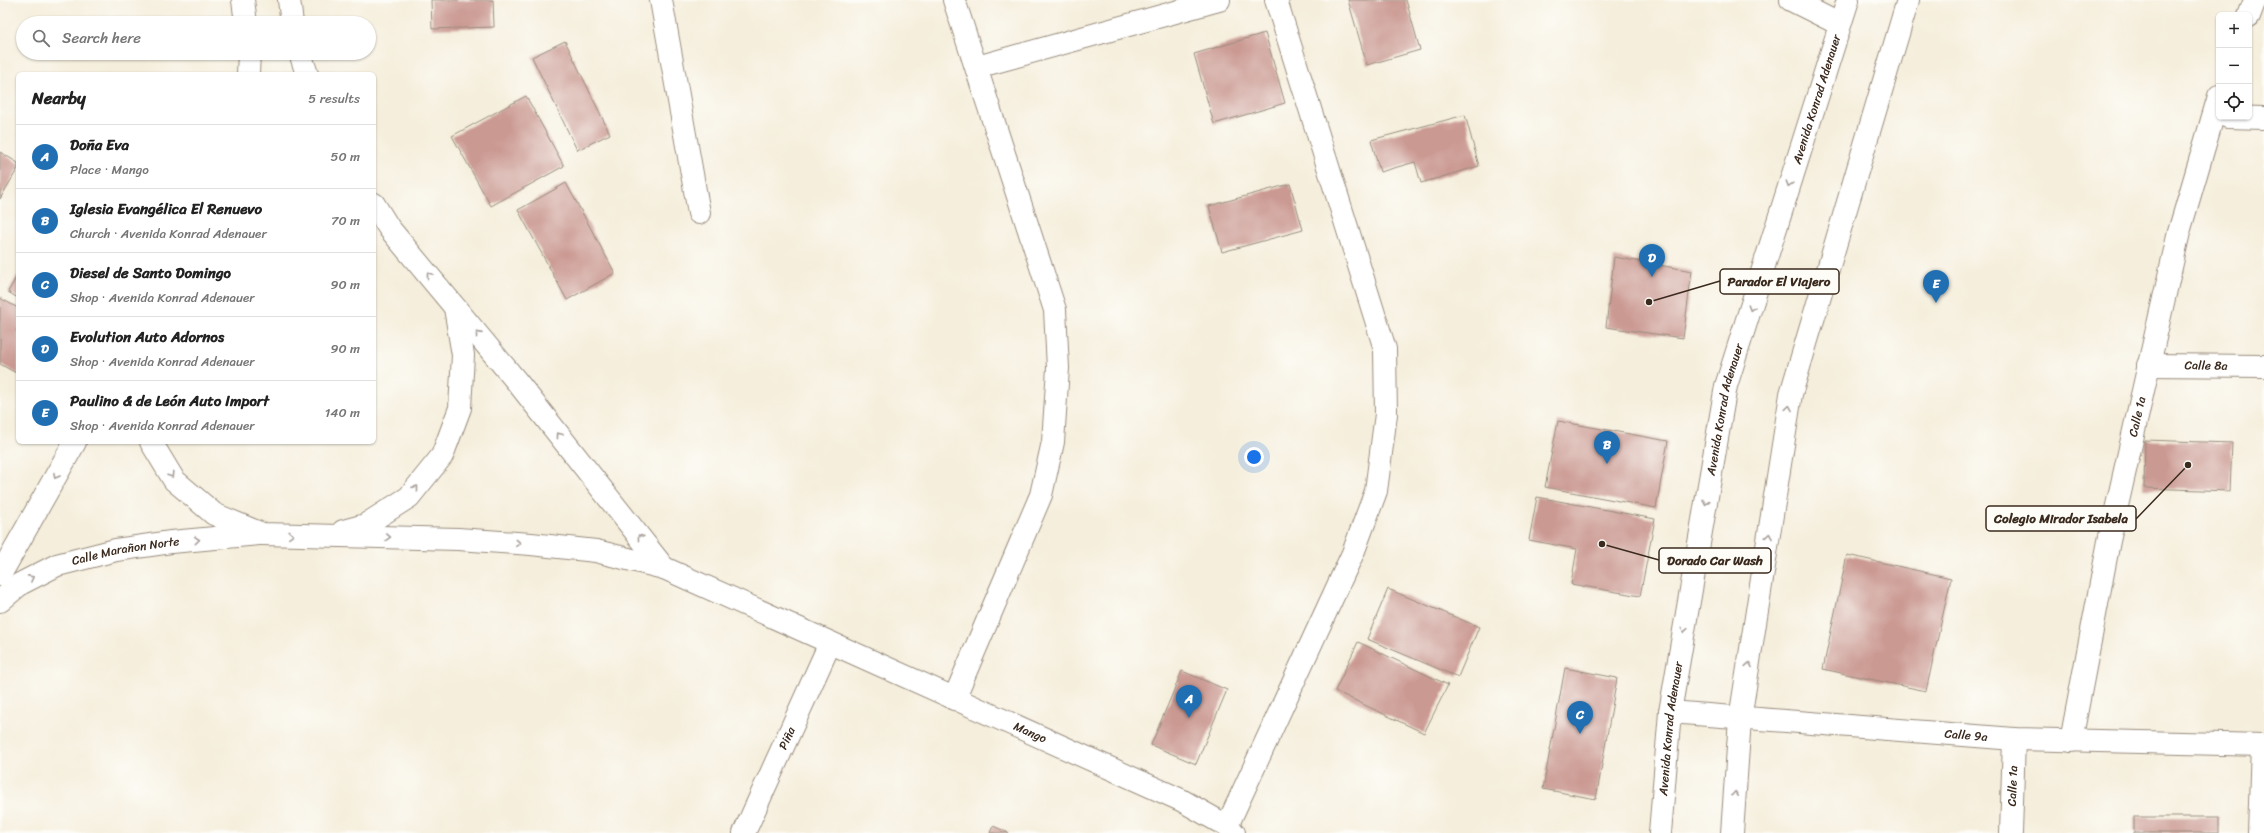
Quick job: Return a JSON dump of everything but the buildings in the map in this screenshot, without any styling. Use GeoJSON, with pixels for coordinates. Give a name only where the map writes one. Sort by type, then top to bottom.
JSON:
{"type":"FeatureCollection","features":[{"type":"Feature","properties":{"kind":"street"},"geometry":{"type":"LineString","coordinates":[[244,0],[245,16]]}},
{"type":"Feature","properties":{"kind":"street"},"geometry":{"type":"LineString","coordinates":[[289,0],[291,16]]}},
{"type":"Feature","properties":{"kind":"street"},"geometry":{"type":"LineString","coordinates":[[661,0],[699,213]]}},
{"type":"Feature","properties":{"kind":"street"},"geometry":{"type":"LineString","coordinates":[[954,0],[1055,310],[1058,368],[1053,442],[1041,495],[954,699]]}},
{"type":"Feature","properties":{"kind":"street"},"geometry":{"type":"LineString","coordinates":[[977,67],[1219,0]]}},
{"type":"Feature","properties":{"kind":"street"},"geometry":{"type":"LineString","coordinates":[[1230,830],[1353,553],[1376,490],[1386,414],[1385,349],[1276,0]]}},
{"type":"Feature","properties":{"kind":"street"},"geometry":{"type":"LineString","coordinates":[[1791,0],[1839,24]]}},
{"type":"Feature","properties":{"kind":"street","name":"Avenida Konrad Adenauer"},"geometry":{"type":"LineString","coordinates":[[1660,833],[1670,712],[1726,386],[1839,24],[1848,0]]}},
{"type":"Feature","properties":{"kind":"street"},"geometry":{"type":"LineString","coordinates":[[1732,833],[1740,719],[1791,394],[1908,0]]}},
{"type":"Feature","properties":{"kind":"street"},"geometry":{"type":"LineString","coordinates":[[2250,12],[2255,0]]}},
{"type":"Feature","properties":{"kind":"street"},"geometry":{"type":"LineString","coordinates":[[248,72],[249,60]]}},
{"type":"Feature","properties":{"kind":"street"},"geometry":{"type":"LineString","coordinates":[[302,60],[306,72]]}},
{"type":"Feature","properties":{"kind":"street"},"geometry":{"type":"LineString","coordinates":[[2252,118],[2264,118]]}},
{"type":"Feature","properties":{"kind":"street","name":"Calle 1a"},"geometry":{"type":"LineString","coordinates":[[2071,741],[2109,541],[2178,232],[2218,120]]}},
{"type":"Feature","properties":{"kind":"street"},"geometry":{"type":"LineString","coordinates":[[376,210],[382,226],[454,304],[664,568]]}},
{"type":"Feature","properties":{"kind":"street"},"geometry":{"type":"LineString","coordinates":[[321,536],[365,525],[409,497],[442,456],[460,408],[463,355],[454,304]]}},
{"type":"Feature","properties":{"kind":"street","name":"Calle 8a"},"geometry":{"type":"LineString","coordinates":[[2148,365],[2264,366]]}},
{"type":"Feature","properties":{"kind":"street"},"geometry":{"type":"LineString","coordinates":[[0,575],[74,444]]}},
{"type":"Feature","properties":{"kind":"street"},"geometry":{"type":"LineString","coordinates":[[152,444],[174,480],[214,514],[262,534]]}},
{"type":"Feature","properties":{"kind":"street","name":"Mango"},"geometry":{"type":"LineString","coordinates":[[262,534],[458,539],[531,544],[596,551],[664,568],[1181,800],[1230,830]]}},
{"type":"Feature","properties":{"kind":"street","name":"Calle Marañon Norte"},"geometry":{"type":"LineString","coordinates":[[0,601],[20,584],[56,565],[116,550],[171,542],[262,534]]}},
{"type":"Feature","properties":{"kind":"street","name":"Piña"},"geometry":{"type":"LineString","coordinates":[[744,833],[830,643]]}},
{"type":"Feature","properties":{"kind":"street","name":"Calle 9a"},"geometry":{"type":"LineString","coordinates":[[1670,712],[1740,719],[2014,739],[2263,745]]}},
{"type":"Feature","properties":{"kind":"street","name":"Calle 1a"},"geometry":{"type":"LineString","coordinates":[[2011,833],[2014,739]]}},
{"type":"Feature","properties":{"kind":"street"},"geometry":{"type":"LineString","coordinates":[[2259,833],[2263,745]]}},
{"type":"Feature","properties":{"kind":"place","name":"Evolution Auto Adornos"},"geometry":{"type":"Point","coordinates":[1652,277]}},
{"type":"Feature","properties":{"kind":"place","name":"Parador El Viajero"},"geometry":{"type":"Point","coordinates":[1649,302]}},
{"type":"Feature","properties":{"kind":"place","name":"Paulino & de León Auto Import"},"geometry":{"type":"Point","coordinates":[1936,303]}},
{"type":"Feature","properties":{"kind":"place","name":"Iglesia Evangélica El Renuevo"},"geometry":{"type":"Point","coordinates":[1607,464]}},
{"type":"Feature","properties":{"kind":"place","name":"Colegio Mirador Isabela"},"geometry":{"type":"Point","coordinates":[2188,465]}},
{"type":"Feature","properties":{"kind":"place","name":"Dorado Car Wash"},"geometry":{"type":"Point","coordinates":[1602,544]}},
{"type":"Feature","properties":{"kind":"place","name":"Doña Eva"},"geometry":{"type":"Point","coordinates":[1189,718]}},
{"type":"Feature","properties":{"kind":"place","name":"Diesel de Santo Domingo"},"geometry":{"type":"Point","coordinates":[1580,734]}}]}
